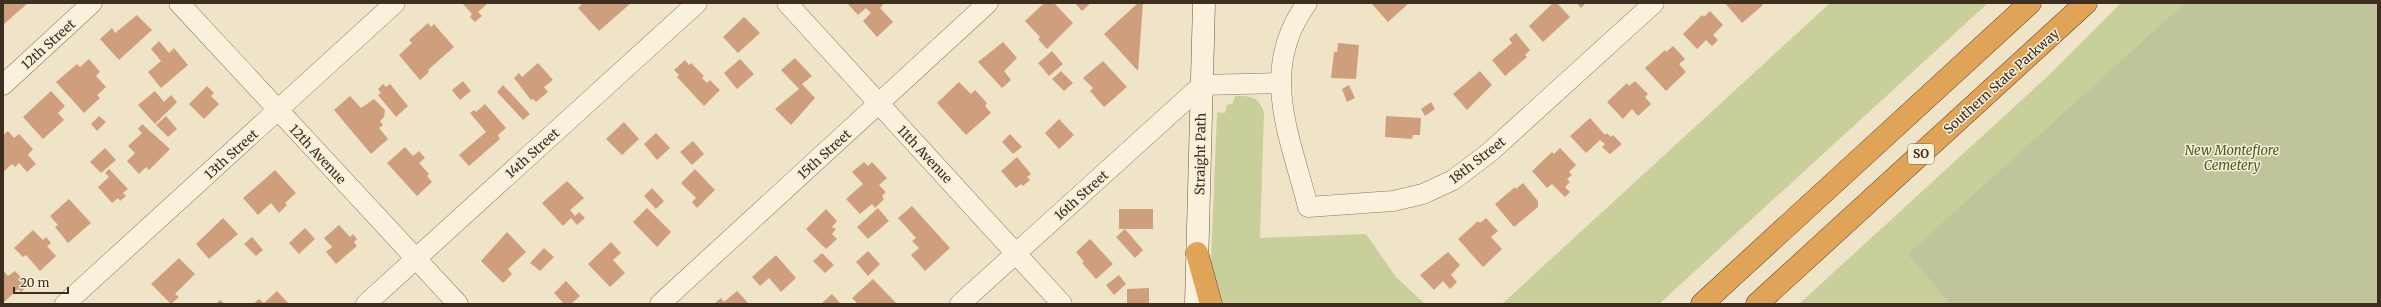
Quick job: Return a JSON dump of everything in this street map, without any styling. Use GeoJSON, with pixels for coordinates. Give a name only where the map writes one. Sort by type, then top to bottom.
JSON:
{"type":"FeatureCollection","features":[{"type":"Feature","properties":{"kind":"highway"},"geometry":{"type":"LineString","coordinates":[[1702,304],[2030,3]]}},
{"type":"Feature","properties":{"kind":"highway","name":"Southern State Parkway"},"geometry":{"type":"LineString","coordinates":[[1757,304],[2086,3]]}},
{"type":"Feature","properties":{"kind":"highway"},"geometry":{"type":"LineString","coordinates":[[1197,253],[1211,304]]}},
{"type":"Feature","properties":{"kind":"highway"},"geometry":{"type":"LineString","coordinates":[[1691,304],[1725,283]]}},
{"type":"Feature","properties":{"kind":"main road","name":"Straight Path"},"geometry":{"type":"LineString","coordinates":[[1196,304],[1204,3]]}},
{"type":"Feature","properties":{"kind":"street","name":"12th Street"},"geometry":{"type":"LineString","coordinates":[[3,85],[92,3]]}},
{"type":"Feature","properties":{"kind":"street","name":"12th Avenue"},"geometry":{"type":"LineString","coordinates":[[179,3],[458,304]]}},
{"type":"Feature","properties":{"kind":"street","name":"13th Street"},"geometry":{"type":"LineString","coordinates":[[65,304],[395,3]]}},
{"type":"Feature","properties":{"kind":"street","name":"14th Street"},"geometry":{"type":"LineString","coordinates":[[366,304],[698,3]]}},
{"type":"Feature","properties":{"kind":"street","name":"11th Avenue"},"geometry":{"type":"LineString","coordinates":[[787,3],[1062,304]]}},
{"type":"Feature","properties":{"kind":"street","name":"15th Street"},"geometry":{"type":"LineString","coordinates":[[660,304],[988,3]]}},
{"type":"Feature","properties":{"kind":"street"},"geometry":{"type":"LineString","coordinates":[[1202,85],[1280,83],[1280,65],[1287,40],[1292,26],[1307,3]]}},
{"type":"Feature","properties":{"kind":"street","name":"18th Street"},"geometry":{"type":"LineString","coordinates":[[1280,83],[1285,116],[1308,207],[1371,204],[1410,198],[1438,188],[1478,163],[1654,3]]}},
{"type":"Feature","properties":{"kind":"street","name":"16th Street"},"geometry":{"type":"LineString","coordinates":[[960,304],[1202,85]]}},
{"type":"Feature","properties":{"kind":"green space"},"geometry":{"type":"Polygon","coordinates":[[[1830,3],[1988,3],[1659,304],[1502,304],[1830,3]]]}},
{"type":"Feature","properties":{"kind":"green space"},"geometry":{"type":"Polygon","coordinates":[[[2121,3],[2207,3],[1920,268],[1950,304],[1799,304],[2049,75],[2121,3]]]}},
{"type":"Feature","properties":{"kind":"green space","name":"New Montefiore Cemetery"},"geometry":{"type":"Polygon","coordinates":[[[2185,3],[2378,3],[2378,304],[1950,304],[1908,254],[2185,3]]]}},
{"type":"Feature","properties":{"kind":"green space"},"geometry":{"type":"Polygon","coordinates":[[[1235,96],[1253,98],[1259,103],[1264,112],[1260,238],[1366,234],[1396,277],[1425,304],[1218,304],[1210,285],[1217,112],[1225,113],[1227,105],[1233,103],[1235,96]]]}},
{"type":"Feature","properties":{"kind":"building"},"geometry":{"type":"Polygon","coordinates":[[[3,3],[28,3],[4,24],[3,3]]]}},
{"type":"Feature","properties":{"kind":"building"},"geometry":{"type":"Polygon","coordinates":[[[462,3],[488,3],[478,12],[482,16],[475,22],[470,17],[472,14],[462,3]]]}},
{"type":"Feature","properties":{"kind":"building"},"geometry":{"type":"Polygon","coordinates":[[[581,3],[631,3],[599,31],[578,8],[582,4],[581,3]]]}},
{"type":"Feature","properties":{"kind":"building"},"geometry":{"type":"Polygon","coordinates":[[[847,3],[881,3],[883,5],[880,8],[893,22],[877,37],[863,21],[871,13],[866,8],[858,15],[847,3]]]}},
{"type":"Feature","properties":{"kind":"building"},"geometry":{"type":"Polygon","coordinates":[[[1044,3],[1054,3],[1073,23],[1047,49],[1038,39],[1040,37],[1025,21],[1044,3]]]}},
{"type":"Feature","properties":{"kind":"building"},"geometry":{"type":"Polygon","coordinates":[[[1075,3],[1091,3],[1082,11],[1075,3]]]}},
{"type":"Feature","properties":{"kind":"building"},"geometry":{"type":"Polygon","coordinates":[[[1138,3],[1143,3],[1138,71],[1104,34],[1138,3]]]}},
{"type":"Feature","properties":{"kind":"building"},"geometry":{"type":"Polygon","coordinates":[[[1371,3],[1407,3],[1408,4],[1388,22],[1371,3]]]}},
{"type":"Feature","properties":{"kind":"building"},"geometry":{"type":"Polygon","coordinates":[[[1553,3],[1557,3],[1570,17],[1543,42],[1529,26],[1553,3]]]}},
{"type":"Feature","properties":{"kind":"building"},"geometry":{"type":"Polygon","coordinates":[[[1577,3],[1586,3],[1581,8],[1577,3]]]}},
{"type":"Feature","properties":{"kind":"building"},"geometry":{"type":"Polygon","coordinates":[[[1725,3],[1761,3],[1763,5],[1742,23],[1725,3]]]}},
{"type":"Feature","properties":{"kind":"building"},"geometry":{"type":"Polygon","coordinates":[[[1710,11],[1723,25],[1713,35],[1718,40],[1712,46],[1706,40],[1697,49],[1683,34],[1702,15],[1704,17],[1710,11]]]}},
{"type":"Feature","properties":{"kind":"building"},"geometry":{"type":"Polygon","coordinates":[[[137,15],[152,30],[119,60],[100,39],[112,28],[115,33],[137,15]]]}},
{"type":"Feature","properties":{"kind":"building"},"geometry":{"type":"Polygon","coordinates":[[[744,17],[760,33],[738,53],[723,37],[744,17]]]}},
{"type":"Feature","properties":{"kind":"building"},"geometry":{"type":"Polygon","coordinates":[[[428,23],[431,27],[434,24],[454,47],[428,70],[429,72],[420,80],[399,55],[412,43],[409,40],[428,23]]]}},
{"type":"Feature","properties":{"kind":"building"},"geometry":{"type":"Polygon","coordinates":[[[1516,33],[1530,50],[1525,55],[1527,57],[1505,76],[1492,60],[1512,43],[1509,39],[1516,33]]]}},
{"type":"Feature","properties":{"kind":"building"},"geometry":{"type":"Polygon","coordinates":[[[159,41],[169,53],[174,48],[188,65],[161,88],[148,72],[161,61],[151,49],[159,41]]]}},
{"type":"Feature","properties":{"kind":"building"},"geometry":{"type":"Polygon","coordinates":[[[1003,42],[1017,58],[1004,71],[1011,80],[1002,88],[978,62],[1003,42]]]}},
{"type":"Feature","properties":{"kind":"building"},"geometry":{"type":"Polygon","coordinates":[[[1338,43],[1359,45],[1356,79],[1331,78],[1334,52],[1337,52],[1338,43]]]}},
{"type":"Feature","properties":{"kind":"building"},"geometry":{"type":"Polygon","coordinates":[[[1673,46],[1685,59],[1679,64],[1686,72],[1666,91],[1645,68],[1665,50],[1666,52],[1673,46]]]}},
{"type":"Feature","properties":{"kind":"building"},"geometry":{"type":"Polygon","coordinates":[[[1052,51],[1063,64],[1049,76],[1038,63],[1052,51]]]}},
{"type":"Feature","properties":{"kind":"building"},"geometry":{"type":"Polygon","coordinates":[[[795,58],[812,76],[802,84],[815,98],[791,125],[775,109],[799,89],[781,70],[795,58]]]}},
{"type":"Feature","properties":{"kind":"building"},"geometry":{"type":"Polygon","coordinates":[[[89,59],[100,72],[96,76],[106,87],[97,95],[100,98],[84,113],[56,82],[77,64],[80,67],[89,59]]]}},
{"type":"Feature","properties":{"kind":"building"},"geometry":{"type":"Polygon","coordinates":[[[740,59],[754,74],[737,89],[724,73],[740,59]]]}},
{"type":"Feature","properties":{"kind":"building"},"geometry":{"type":"Polygon","coordinates":[[[685,60],[689,65],[691,63],[704,76],[702,78],[707,83],[710,80],[720,90],[704,106],[677,77],[679,75],[674,70],[685,60]]]}},
{"type":"Feature","properties":{"kind":"building"},"geometry":{"type":"Polygon","coordinates":[[[1103,61],[1127,87],[1104,107],[1090,91],[1093,88],[1083,78],[1103,61]]]}},
{"type":"Feature","properties":{"kind":"building"},"geometry":{"type":"Polygon","coordinates":[[[538,63],[553,80],[544,87],[548,92],[536,102],[533,99],[531,100],[514,78],[519,73],[522,77],[538,63]]]}},
{"type":"Feature","properties":{"kind":"building"},"geometry":{"type":"Polygon","coordinates":[[[1061,71],[1073,83],[1064,91],[1052,79],[1061,71]]]}},
{"type":"Feature","properties":{"kind":"building"},"geometry":{"type":"Polygon","coordinates":[[[1480,71],[1492,85],[1467,110],[1453,94],[1480,71]]]}},
{"type":"Feature","properties":{"kind":"building"},"geometry":{"type":"Polygon","coordinates":[[[463,81],[471,91],[460,100],[452,90],[463,81]]]}},
{"type":"Feature","properties":{"kind":"building"},"geometry":{"type":"Polygon","coordinates":[[[1635,81],[1648,94],[1645,97],[1651,104],[1638,116],[1632,109],[1623,119],[1607,102],[1627,83],[1629,86],[1635,81]]]}},
{"type":"Feature","properties":{"kind":"building"},"geometry":{"type":"Polygon","coordinates":[[[959,82],[971,94],[975,90],[987,103],[985,106],[991,113],[966,135],[937,103],[959,82]]]}},
{"type":"Feature","properties":{"kind":"building"},"geometry":{"type":"Polygon","coordinates":[[[383,84],[386,87],[390,84],[408,106],[396,117],[378,95],[381,93],[378,89],[383,84]]]}},
{"type":"Feature","properties":{"kind":"building"},"geometry":{"type":"Polygon","coordinates":[[[503,85],[530,114],[523,120],[497,92],[503,85]]]}},
{"type":"Feature","properties":{"kind":"building"},"geometry":{"type":"Polygon","coordinates":[[[1349,85],[1355,98],[1347,102],[1342,89],[1349,85]]]}},
{"type":"Feature","properties":{"kind":"building"},"geometry":{"type":"Polygon","coordinates":[[[207,86],[214,93],[211,96],[219,104],[204,119],[189,104],[207,86]]]}},
{"type":"Feature","properties":{"kind":"building"},"geometry":{"type":"Polygon","coordinates":[[[51,91],[65,106],[58,113],[64,120],[43,139],[23,117],[51,91]]]}},
{"type":"Feature","properties":{"kind":"building"},"geometry":{"type":"Polygon","coordinates":[[[155,91],[164,102],[171,95],[177,102],[155,124],[138,105],[155,91]]]}},
{"type":"Feature","properties":{"kind":"building"},"geometry":{"type":"Polygon","coordinates":[[[350,96],[361,108],[374,99],[385,110],[384,117],[380,121],[383,125],[379,128],[388,139],[371,154],[334,110],[350,96]]]}},
{"type":"Feature","properties":{"kind":"building"},"geometry":{"type":"Polygon","coordinates":[[[1431,102],[1435,109],[1425,116],[1421,109],[1431,102]]]}},
{"type":"Feature","properties":{"kind":"building"},"geometry":{"type":"Polygon","coordinates":[[[485,104],[506,128],[498,135],[500,139],[469,166],[459,155],[486,132],[470,113],[474,110],[476,112],[485,104]]]}},
{"type":"Feature","properties":{"kind":"building"},"geometry":{"type":"Polygon","coordinates":[[[99,116],[106,122],[97,131],[91,124],[99,116]]]}},
{"type":"Feature","properties":{"kind":"building"},"geometry":{"type":"Polygon","coordinates":[[[166,116],[177,129],[168,137],[156,125],[166,116]]]}},
{"type":"Feature","properties":{"kind":"building"},"geometry":{"type":"Polygon","coordinates":[[[1386,116],[1421,118],[1420,135],[1413,135],[1412,139],[1385,137],[1386,116]]]}},
{"type":"Feature","properties":{"kind":"building"},"geometry":{"type":"Polygon","coordinates":[[[1590,118],[1605,135],[1607,133],[1611,137],[1613,135],[1622,144],[1610,154],[1602,147],[1605,144],[1600,140],[1586,153],[1570,136],[1590,118]]]}},
{"type":"Feature","properties":{"kind":"building"},"geometry":{"type":"Polygon","coordinates":[[[1059,119],[1074,135],[1059,149],[1045,133],[1059,119]]]}},
{"type":"Feature","properties":{"kind":"building"},"geometry":{"type":"Polygon","coordinates":[[[624,122],[639,139],[622,155],[606,139],[624,122]]]}},
{"type":"Feature","properties":{"kind":"building"},"geometry":{"type":"Polygon","coordinates":[[[142,124],[170,149],[149,170],[146,167],[139,174],[127,161],[135,153],[128,146],[142,133],[138,129],[142,124]]]}},
{"type":"Feature","properties":{"kind":"building"},"geometry":{"type":"Polygon","coordinates":[[[8,131],[14,138],[19,134],[33,149],[28,155],[36,164],[27,172],[19,163],[15,167],[12,164],[3,172],[3,135],[8,131]]]}},
{"type":"Feature","properties":{"kind":"building"},"geometry":{"type":"Polygon","coordinates":[[[656,133],[670,148],[657,160],[644,144],[656,133]]]}},
{"type":"Feature","properties":{"kind":"building"},"geometry":{"type":"Polygon","coordinates":[[[1010,134],[1022,147],[1013,154],[1002,142],[1010,134]]]}},
{"type":"Feature","properties":{"kind":"building"},"geometry":{"type":"Polygon","coordinates":[[[693,141],[704,154],[692,165],[680,152],[693,141]]]}},
{"type":"Feature","properties":{"kind":"building"},"geometry":{"type":"Polygon","coordinates":[[[405,147],[413,156],[419,151],[425,158],[419,163],[429,174],[427,176],[432,182],[417,196],[387,163],[405,147]]]}},
{"type":"Feature","properties":{"kind":"building"},"geometry":{"type":"Polygon","coordinates":[[[105,148],[116,160],[101,173],[90,162],[105,148]]]}},
{"type":"Feature","properties":{"kind":"building"},"geometry":{"type":"Polygon","coordinates":[[[1560,148],[1576,165],[1569,172],[1572,175],[1567,179],[1570,182],[1565,187],[1570,192],[1565,197],[1552,184],[1547,188],[1532,171],[1552,152],[1554,154],[1560,148]]]}},
{"type":"Feature","properties":{"kind":"building"},"geometry":{"type":"Polygon","coordinates":[[[1017,157],[1031,174],[1027,177],[1030,180],[1023,186],[1021,184],[1016,188],[1001,171],[1017,157]]]}},
{"type":"Feature","properties":{"kind":"building"},"geometry":{"type":"Polygon","coordinates":[[[864,162],[868,166],[872,162],[887,178],[879,185],[886,192],[882,196],[884,199],[875,208],[872,204],[860,214],[846,199],[863,184],[852,172],[864,162]]]}},
{"type":"Feature","properties":{"kind":"building"},"geometry":{"type":"Polygon","coordinates":[[[109,169],[128,189],[123,193],[126,196],[120,201],[118,198],[112,203],[98,187],[109,177],[105,173],[109,169]]]}},
{"type":"Feature","properties":{"kind":"building"},"geometry":{"type":"Polygon","coordinates":[[[695,169],[715,190],[697,208],[692,202],[696,198],[681,183],[695,169]]]}},
{"type":"Feature","properties":{"kind":"building"},"geometry":{"type":"Polygon","coordinates":[[[275,170],[296,193],[285,203],[287,205],[279,213],[271,203],[258,215],[243,198],[275,170]]]}},
{"type":"Feature","properties":{"kind":"building"},"geometry":{"type":"Polygon","coordinates":[[[567,181],[584,198],[570,210],[575,216],[579,212],[585,218],[577,225],[571,218],[563,226],[542,203],[567,181]]]}},
{"type":"Feature","properties":{"kind":"building"},"geometry":{"type":"Polygon","coordinates":[[[1523,183],[1538,201],[1538,207],[1514,227],[1495,204],[1515,187],[1516,189],[1523,183]]]}},
{"type":"Feature","properties":{"kind":"building"},"geometry":{"type":"Polygon","coordinates":[[[652,188],[664,201],[656,209],[644,196],[652,188]]]}},
{"type":"Feature","properties":{"kind":"building"},"geometry":{"type":"Polygon","coordinates":[[[69,199],[91,223],[68,243],[55,227],[58,225],[50,216],[69,199]]]}},
{"type":"Feature","properties":{"kind":"building"},"geometry":{"type":"Polygon","coordinates":[[[912,206],[950,248],[925,271],[911,255],[919,248],[912,241],[916,238],[898,218],[912,206]]]}},
{"type":"Feature","properties":{"kind":"building"},"geometry":{"type":"Polygon","coordinates":[[[647,208],[671,232],[657,247],[633,222],[647,208]]]}},
{"type":"Feature","properties":{"kind":"building"},"geometry":{"type":"Polygon","coordinates":[[[878,208],[889,221],[868,239],[857,227],[878,208]]]}},
{"type":"Feature","properties":{"kind":"building"},"geometry":{"type":"Polygon","coordinates":[[[826,209],[837,221],[832,227],[836,229],[832,234],[837,239],[826,249],[806,229],[826,209]]]}},
{"type":"Feature","properties":{"kind":"building"},"geometry":{"type":"Polygon","coordinates":[[[1119,209],[1153,209],[1153,229],[1119,229],[1119,209]]]}},
{"type":"Feature","properties":{"kind":"building"},"geometry":{"type":"Polygon","coordinates":[[[223,218],[238,234],[209,259],[196,244],[223,218]]]}},
{"type":"Feature","properties":{"kind":"building"},"geometry":{"type":"Polygon","coordinates":[[[1486,218],[1498,231],[1491,237],[1502,249],[1483,267],[1458,239],[1478,221],[1480,223],[1486,218]]]}},
{"type":"Feature","properties":{"kind":"building"},"geometry":{"type":"Polygon","coordinates":[[[339,225],[350,237],[353,234],[357,239],[354,242],[357,246],[336,264],[326,252],[332,247],[324,238],[339,225]]]}},
{"type":"Feature","properties":{"kind":"building"},"geometry":{"type":"Polygon","coordinates":[[[305,228],[315,239],[299,254],[289,243],[305,228]]]}},
{"type":"Feature","properties":{"kind":"building"},"geometry":{"type":"Polygon","coordinates":[[[1125,229],[1143,250],[1135,258],[1116,237],[1125,229]]]}},
{"type":"Feature","properties":{"kind":"building"},"geometry":{"type":"Polygon","coordinates":[[[33,230],[43,240],[46,237],[51,243],[47,246],[56,256],[40,271],[26,255],[23,257],[14,248],[33,230]]]}},
{"type":"Feature","properties":{"kind":"building"},"geometry":{"type":"Polygon","coordinates":[[[507,232],[526,252],[508,269],[512,274],[503,283],[481,261],[507,232]]]}},
{"type":"Feature","properties":{"kind":"building"},"geometry":{"type":"Polygon","coordinates":[[[252,237],[263,250],[256,256],[244,244],[252,237]]]}},
{"type":"Feature","properties":{"kind":"building"},"geometry":{"type":"Polygon","coordinates":[[[1090,239],[1113,264],[1096,279],[1082,263],[1084,262],[1076,252],[1090,239]]]}},
{"type":"Feature","properties":{"kind":"building"},"geometry":{"type":"Polygon","coordinates":[[[611,242],[621,253],[613,260],[625,273],[610,287],[588,264],[611,242]]]}},
{"type":"Feature","properties":{"kind":"building"},"geometry":{"type":"Polygon","coordinates":[[[544,248],[554,257],[540,271],[530,263],[544,248]]]}},
{"type":"Feature","properties":{"kind":"building"},"geometry":{"type":"Polygon","coordinates":[[[868,251],[880,264],[868,276],[856,262],[868,251]]]}},
{"type":"Feature","properties":{"kind":"building"},"geometry":{"type":"Polygon","coordinates":[[[1448,252],[1460,265],[1451,275],[1457,282],[1450,289],[1443,281],[1434,290],[1420,275],[1448,252]]]}},
{"type":"Feature","properties":{"kind":"building"},"geometry":{"type":"Polygon","coordinates":[[[822,253],[834,265],[825,273],[813,261],[822,253]]]}},
{"type":"Feature","properties":{"kind":"building"},"geometry":{"type":"Polygon","coordinates":[[[776,255],[796,278],[781,292],[769,278],[760,286],[752,277],[776,255]]]}},
{"type":"Feature","properties":{"kind":"building"},"geometry":{"type":"Polygon","coordinates":[[[179,258],[195,274],[175,294],[179,297],[171,304],[151,284],[179,258]]]}},
{"type":"Feature","properties":{"kind":"building"},"geometry":{"type":"Polygon","coordinates":[[[3,270],[8,276],[15,271],[28,285],[21,292],[18,289],[3,303],[3,270]]]}},
{"type":"Feature","properties":{"kind":"building"},"geometry":{"type":"Polygon","coordinates":[[[1119,275],[1126,284],[1114,295],[1106,285],[1119,275]]]}},
{"type":"Feature","properties":{"kind":"building"},"geometry":{"type":"Polygon","coordinates":[[[873,279],[897,304],[858,304],[852,298],[873,279]]]}},
{"type":"Feature","properties":{"kind":"building"},"geometry":{"type":"Polygon","coordinates":[[[566,281],[580,296],[571,304],[564,304],[554,293],[566,281]]]}},
{"type":"Feature","properties":{"kind":"building"},"geometry":{"type":"Polygon","coordinates":[[[1149,288],[1149,304],[1127,304],[1127,289],[1149,288]]]}},
{"type":"Feature","properties":{"kind":"building"},"geometry":{"type":"Polygon","coordinates":[[[277,291],[289,304],[253,304],[259,299],[264,303],[277,291]]]}},
{"type":"Feature","properties":{"kind":"building"},"geometry":{"type":"Polygon","coordinates":[[[737,291],[749,304],[714,304],[721,298],[724,302],[737,291]]]}},
{"type":"Feature","properties":{"kind":"building"},"geometry":{"type":"Polygon","coordinates":[[[832,294],[841,304],[822,303],[832,294]]]}},
{"type":"Feature","properties":{"kind":"building"},"geometry":{"type":"Polygon","coordinates":[[[220,300],[225,304],[216,304],[220,300]]]}}]}
